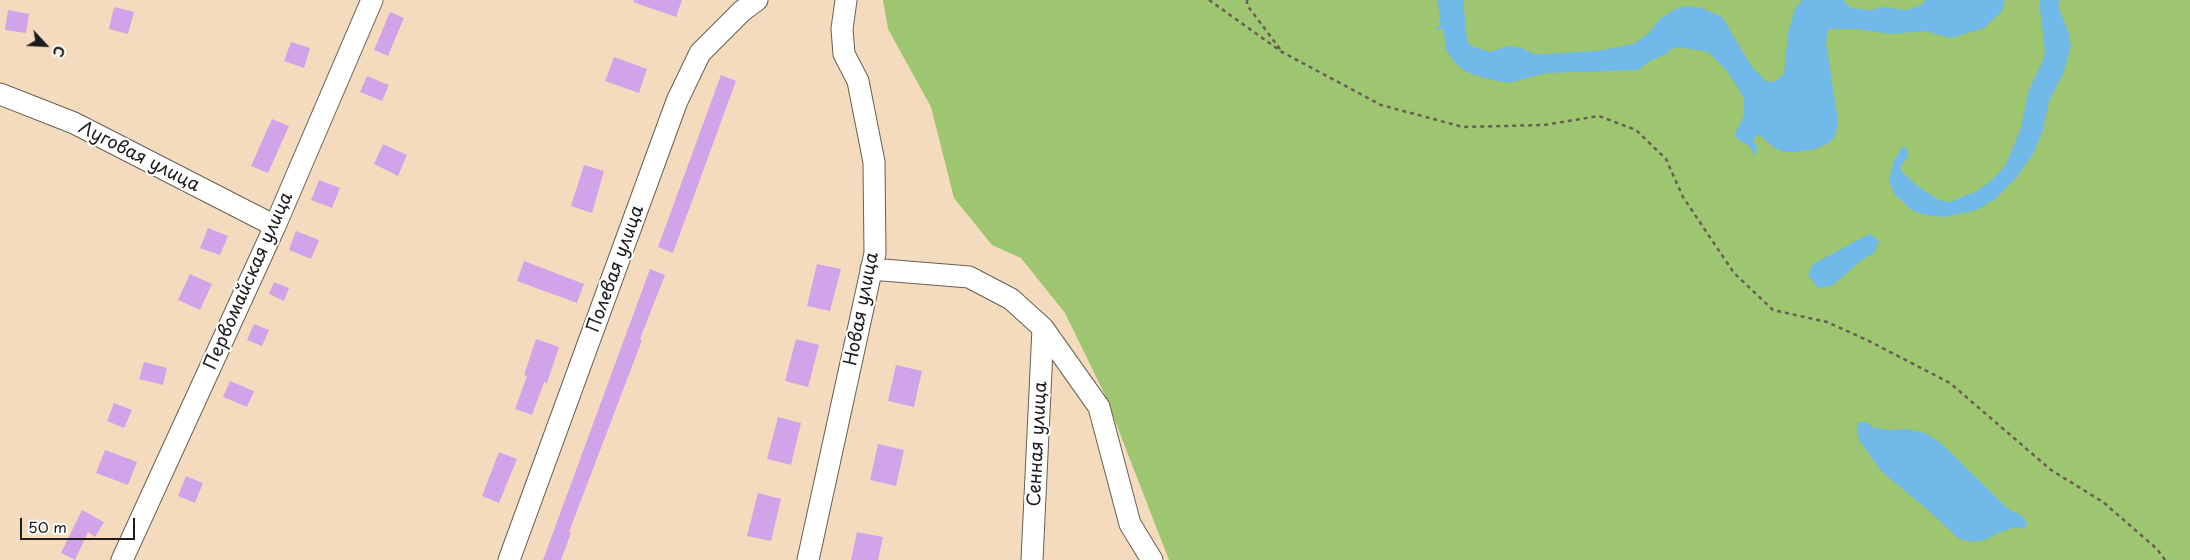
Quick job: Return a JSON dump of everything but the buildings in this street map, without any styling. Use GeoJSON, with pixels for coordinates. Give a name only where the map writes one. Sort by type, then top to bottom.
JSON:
{"type":"FeatureCollection","features":[{"type":"Feature","properties":{"kind":"street","name":"Первомайская улица"},"geometry":{"type":"LineString","coordinates":[[122,560],[275,226],[372,0]]}},
{"type":"Feature","properties":{"kind":"street","name":"Новая улица"},"geometry":{"type":"LineString","coordinates":[[808,560],[875,253],[874,162],[858,81],[844,54],[842,29],[846,0]]}},
{"type":"Feature","properties":{"kind":"street","name":"Полевая улица"},"geometry":{"type":"LineString","coordinates":[[509,560],[677,101],[700,52],[743,4]]}},
{"type":"Feature","properties":{"kind":"street","name":"Луговая улица"},"geometry":{"type":"LineString","coordinates":[[0,94],[74,124],[275,226]]}},
{"type":"Feature","properties":{"kind":"street"},"geometry":{"type":"LineString","coordinates":[[871,269],[969,277],[1012,299],[1043,328],[1099,407],[1130,524],[1152,560]]}},
{"type":"Feature","properties":{"kind":"street","name":"Сенная улица"},"geometry":{"type":"LineString","coordinates":[[1032,560],[1043,328]]}},
{"type":"Feature","properties":{"kind":"path"},"geometry":{"type":"LineString","coordinates":[[1209,0],[1282,52],[1381,105],[1463,127],[1544,125],[1599,116],[1636,130],[1666,159],[1683,197],[1734,273],[1772,310],[1826,322],[1867,340],[1950,384],[2051,470],[2103,502],[2157,549],[2165,560]]}},
{"type":"Feature","properties":{"kind":"path"},"geometry":{"type":"LineString","coordinates":[[1247,0],[1247,4],[1282,52]]}},
{"type":"Feature","properties":{"kind":"green space"},"geometry":{"type":"Polygon","coordinates":[[[883,0],[2190,0],[2190,560],[1169,560],[1105,395],[1065,313],[1021,258],[992,245],[954,198],[931,107],[888,29],[883,0]]]}},
{"type":"Feature","properties":{"kind":"water"},"geometry":{"type":"Polygon","coordinates":[[[1437,0],[1463,0],[1467,40],[1471,46],[1490,52],[1508,46],[1522,48],[1534,54],[1597,51],[1633,44],[1648,34],[1660,19],[1675,9],[1688,6],[1702,8],[1722,17],[1752,67],[1767,82],[1776,81],[1784,74],[1788,33],[1795,9],[1802,0],[1843,0],[1851,8],[1870,10],[1884,7],[1906,10],[1920,6],[1926,0],[2005,0],[2002,11],[1984,28],[1951,38],[1925,31],[1891,34],[1857,29],[1831,29],[1828,31],[1826,43],[1837,114],[1837,128],[1834,138],[1829,143],[1815,149],[1784,152],[1773,147],[1760,135],[1756,135],[1753,142],[1757,146],[1756,155],[1753,156],[1753,152],[1748,145],[1737,139],[1735,134],[1744,115],[1744,98],[1727,71],[1708,52],[1680,47],[1671,49],[1666,54],[1650,61],[1638,70],[1546,73],[1509,83],[1498,81],[1473,75],[1462,69],[1454,61],[1446,50],[1442,29],[1435,29],[1439,26],[1440,16],[1437,0]]]}},
{"type":"Feature","properties":{"kind":"water"},"geometry":{"type":"Polygon","coordinates":[[[2039,0],[2060,0],[2058,6],[2069,34],[2071,46],[2063,74],[2049,101],[2043,130],[2033,154],[2016,178],[1995,199],[1977,210],[1944,217],[1925,215],[1913,211],[1895,195],[1889,181],[1894,160],[1903,146],[1907,149],[1908,156],[1900,167],[1902,172],[1919,187],[1939,200],[1950,202],[1977,191],[1992,180],[2005,166],[2021,128],[2028,92],[2045,52],[2039,0]]]}},
{"type":"Feature","properties":{"kind":"water"},"geometry":{"type":"Polygon","coordinates":[[[1869,234],[1879,240],[1874,253],[1863,259],[1833,285],[1818,288],[1808,275],[1813,264],[1869,234]]]}},
{"type":"Feature","properties":{"kind":"water"},"geometry":{"type":"Polygon","coordinates":[[[1859,422],[1866,422],[1874,428],[1906,429],[1925,433],[1942,444],[2007,508],[2021,515],[2027,522],[2024,529],[2015,527],[1985,540],[1973,542],[1959,539],[1927,509],[1881,471],[1859,440],[1857,427],[1859,422]]]}}]}
